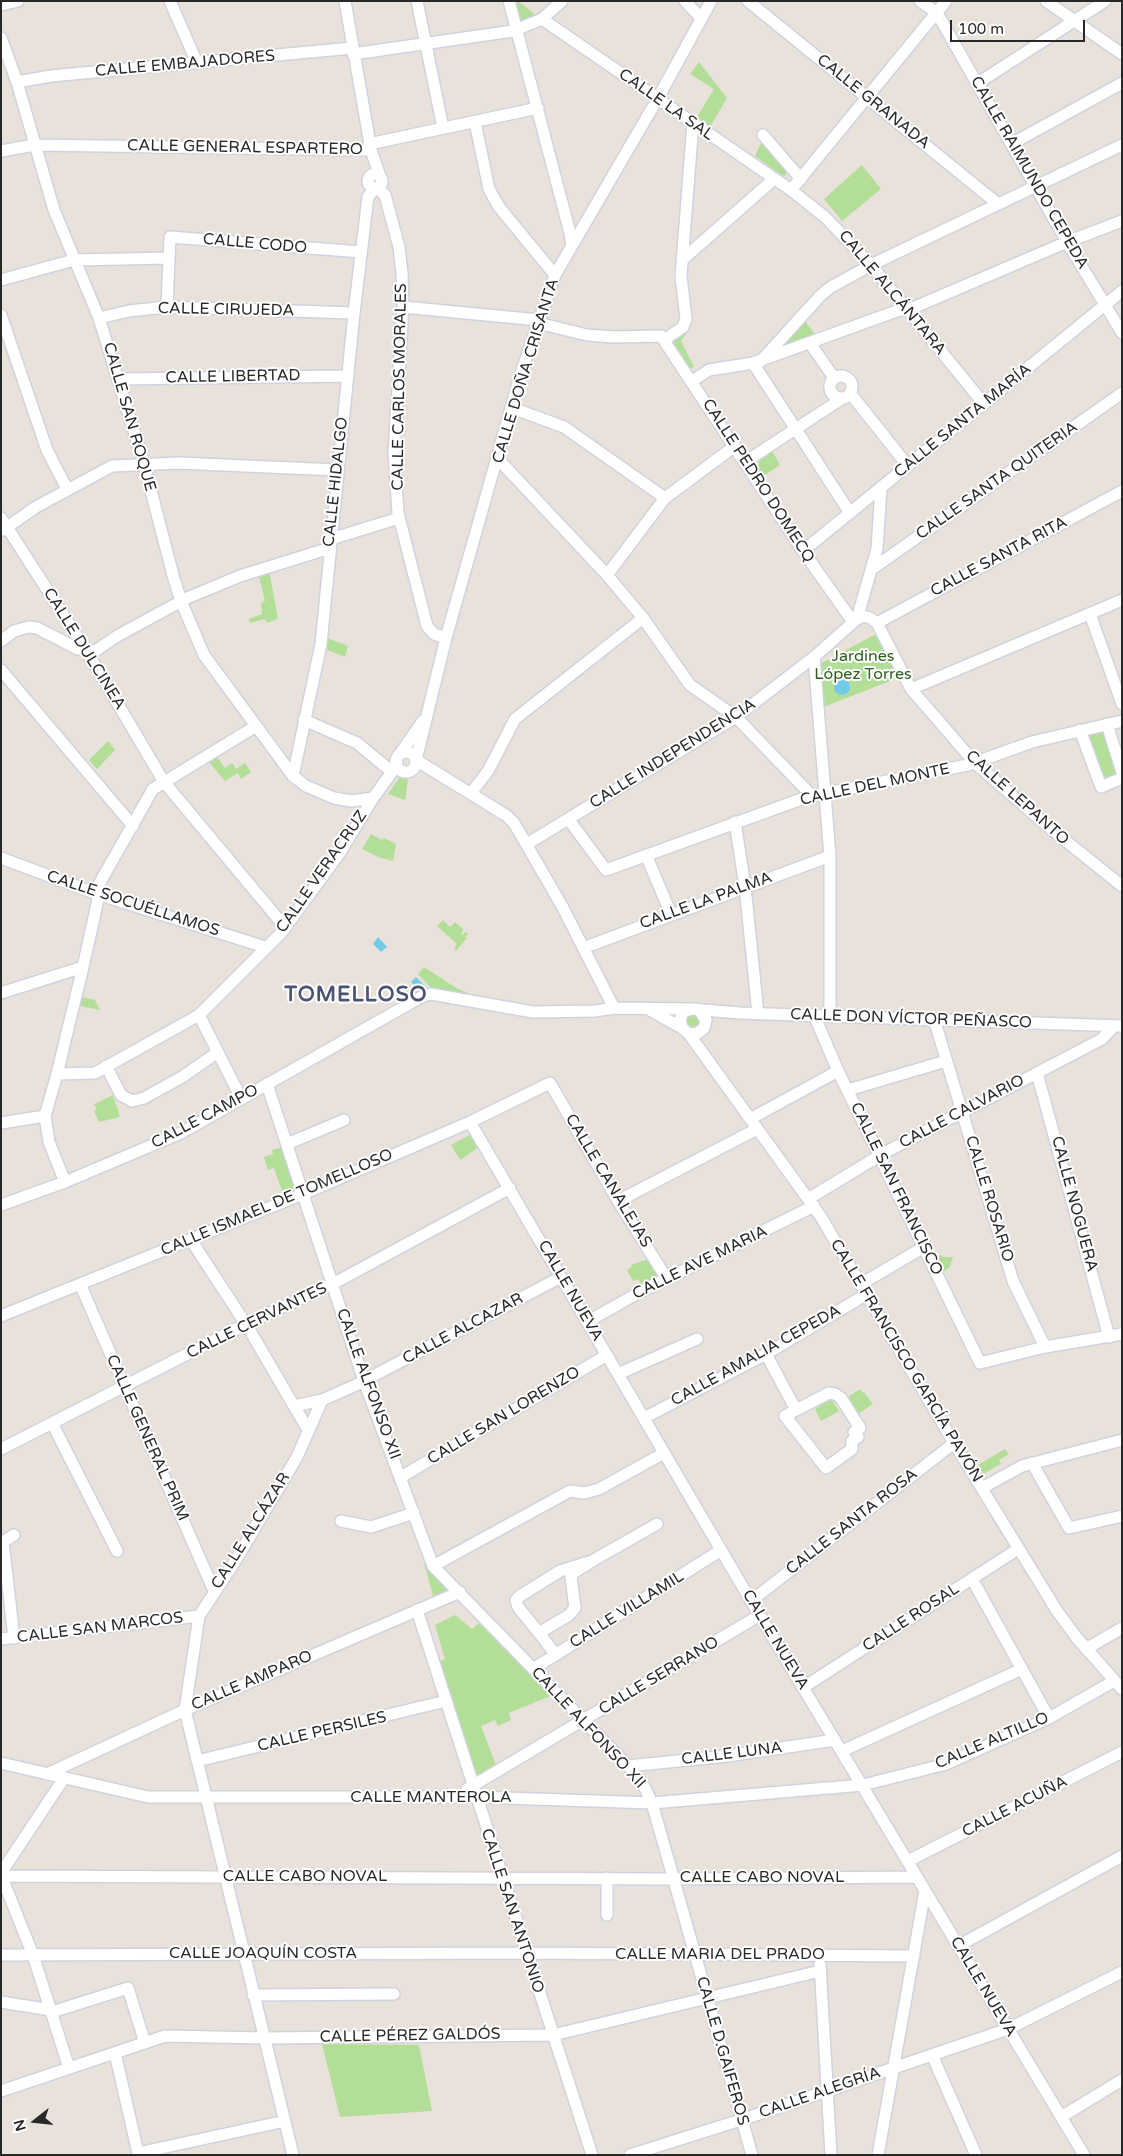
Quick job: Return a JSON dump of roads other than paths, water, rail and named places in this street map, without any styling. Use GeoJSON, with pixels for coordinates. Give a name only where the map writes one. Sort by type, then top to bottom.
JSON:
{"type":"FeatureCollection","features":[{"type":"Feature","properties":{"kind":"street"},"geometry":{"type":"LineString","coordinates":[[1,5],[18,1]]}},
{"type":"Feature","properties":{"kind":"street"},"geometry":{"type":"LineString","coordinates":[[170,1],[197,63]]}},
{"type":"Feature","properties":{"kind":"street","name":"CALLE HIDALGO"},"geometry":{"type":"LineString","coordinates":[[293,776],[321,644],[337,470],[361,252],[368,197],[375,183],[345,1]]}},
{"type":"Feature","properties":{"kind":"street"},"geometry":{"type":"LineString","coordinates":[[417,1],[443,128]]}},
{"type":"Feature","properties":{"kind":"street"},"geometry":{"type":"LineString","coordinates":[[509,1],[572,245]]}},
{"type":"Feature","properties":{"kind":"street","name":"CALLE EMBAJADORES"},"geometry":{"type":"LineString","coordinates":[[17,82],[51,76],[425,44],[518,30],[542,19],[562,1]]}},
{"type":"Feature","properties":{"kind":"street"},"geometry":{"type":"LineString","coordinates":[[685,1],[701,18]]}},
{"type":"Feature","properties":{"kind":"street","name":"CALLE DOÑA CRISANTA"},"geometry":{"type":"LineString","coordinates":[[416,760],[446,638],[538,321],[555,275],[606,190],[710,1]]}},
{"type":"Feature","properties":{"kind":"street","name":"CALLE GRANADA"},"geometry":{"type":"LineString","coordinates":[[748,1],[998,204]]}},
{"type":"Feature","properties":{"kind":"street"},"geometry":{"type":"LineString","coordinates":[[920,1],[937,13]]}},
{"type":"Feature","properties":{"kind":"street"},"geometry":{"type":"LineString","coordinates":[[791,190],[946,1]]}},
{"type":"Feature","properties":{"kind":"street"},"geometry":{"type":"LineString","coordinates":[[1046,1],[1122,54]]}},
{"type":"Feature","properties":{"kind":"street"},"geometry":{"type":"LineString","coordinates":[[978,83],[1105,1]]}},
{"type":"Feature","properties":{"kind":"street","name":"CALLE RAIMUNDO CEPEDA"},"geometry":{"type":"LineString","coordinates":[[937,13],[1013,143],[1067,242],[1122,333]]}},
{"type":"Feature","properties":{"kind":"street","name":"CALLE LA SAL"},"geometry":{"type":"LineString","coordinates":[[542,19],[791,190]]}},
{"type":"Feature","properties":{"kind":"street","name":"CALLE SAN ROQUE"},"geometry":{"type":"LineString","coordinates":[[1,38],[17,82],[54,210],[99,318],[119,379],[181,601],[204,654],[293,776]]}},
{"type":"Feature","properties":{"kind":"street"},"geometry":{"type":"LineString","coordinates":[[1013,143],[1122,83]]}},
{"type":"Feature","properties":{"kind":"street","name":"CALLE GENERAL ESPARTERO"},"geometry":{"type":"LineString","coordinates":[[1,150],[35,145],[370,147],[443,128],[538,108]]}},
{"type":"Feature","properties":{"kind":"street"},"geometry":{"type":"LineString","coordinates":[[475,122],[489,189],[499,208],[555,275]]}},
{"type":"Feature","properties":{"kind":"street"},"geometry":{"type":"LineString","coordinates":[[404,308],[538,321],[587,335],[614,337],[663,338],[685,324],[681,276],[693,123]]}},
{"type":"Feature","properties":{"kind":"street"},"geometry":{"type":"LineString","coordinates":[[763,135],[801,179]]}},
{"type":"Feature","properties":{"kind":"street"},"geometry":{"type":"LineString","coordinates":[[757,362],[831,287],[871,265],[1122,145]]}},
{"type":"Feature","properties":{"kind":"street"},"geometry":{"type":"LineString","coordinates":[[682,260],[774,179]]}},
{"type":"Feature","properties":{"kind":"street","name":"CALLE CARLOS MORALES"},"geometry":{"type":"LineString","coordinates":[[375,183],[385,195],[397,238],[402,273],[404,308],[394,452],[399,518],[427,626],[434,634],[446,638]]}},
{"type":"Feature","properties":{"kind":"street","name":"CALLE ALCÁNTARA"},"geometry":{"type":"LineString","coordinates":[[791,190],[832,224],[871,265],[984,404]]}},
{"type":"Feature","properties":{"kind":"street"},"geometry":{"type":"LineString","coordinates":[[692,381],[709,370],[757,362],[906,309],[1122,221]]}},
{"type":"Feature","properties":{"kind":"street","name":"CALLE CODO"},"geometry":{"type":"LineString","coordinates":[[167,308],[170,237],[361,252]]}},
{"type":"Feature","properties":{"kind":"street"},"geometry":{"type":"LineString","coordinates":[[1,280],[74,260],[169,258]]}},
{"type":"Feature","properties":{"kind":"street","name":"CALLE SANTA MARÍA"},"geometry":{"type":"LineString","coordinates":[[803,551],[1122,292]]}},
{"type":"Feature","properties":{"kind":"street","name":"CALLE CIRUJEDA"},"geometry":{"type":"LineString","coordinates":[[99,318],[129,311],[167,308],[354,313]]}},
{"type":"Feature","properties":{"kind":"street"},"geometry":{"type":"LineString","coordinates":[[1,315],[47,450],[68,489]]}},
{"type":"Feature","properties":{"kind":"street","name":"CALLE PEDRO DOMECQ"},"geometry":{"type":"LineString","coordinates":[[663,338],[803,551],[855,620]]}},
{"type":"Feature","properties":{"kind":"street"},"geometry":{"type":"LineString","coordinates":[[810,343],[834,378]]}},
{"type":"Feature","properties":{"kind":"street"},"geometry":{"type":"LineString","coordinates":[[757,362],[850,513]]}},
{"type":"Feature","properties":{"kind":"street","name":"CALLE LIBERTAD"},"geometry":{"type":"LineString","coordinates":[[119,379],[347,376]]}},
{"type":"Feature","properties":{"kind":"street"},"geometry":{"type":"LineString","coordinates":[[745,462],[846,395],[852,387],[847,378],[841,376],[834,378],[830,383],[830,390],[834,396],[846,395]]}},
{"type":"Feature","properties":{"kind":"street","name":"CALLE SANTA QUITERIA"},"geometry":{"type":"LineString","coordinates":[[872,569],[1122,393]]}},
{"type":"Feature","properties":{"kind":"street"},"geometry":{"type":"LineString","coordinates":[[846,395],[908,466]]}},
{"type":"Feature","properties":{"kind":"street"},"geometry":{"type":"LineString","coordinates":[[512,408],[564,427],[665,498]]}},
{"type":"Feature","properties":{"kind":"street"},"geometry":{"type":"LineString","coordinates":[[607,575],[665,498],[735,446]]}},
{"type":"Feature","properties":{"kind":"street"},"geometry":{"type":"LineString","coordinates":[[498,459],[607,575],[643,618],[690,685],[736,718],[812,796]]}},
{"type":"Feature","properties":{"kind":"street"},"geometry":{"type":"LineString","coordinates":[[3,526],[112,466],[178,463],[337,470]]}},
{"type":"Feature","properties":{"kind":"street"},"geometry":{"type":"LineString","coordinates":[[855,620],[878,549],[881,488]]}},
{"type":"Feature","properties":{"kind":"street","name":"CALLE SANTA RITA"},"geometry":{"type":"LineString","coordinates":[[877,623],[1122,491]]}},
{"type":"Feature","properties":{"kind":"street"},"geometry":{"type":"LineString","coordinates":[[1,641],[14,631],[29,627],[37,628],[68,646],[95,651],[119,635],[181,601],[240,576],[399,518]]}},
{"type":"Feature","properties":{"kind":"street","name":"CALLE DULCINEA"},"geometry":{"type":"LineString","coordinates":[[3,526],[86,650],[164,782],[285,927]]}},
{"type":"Feature","properties":{"kind":"street"},"geometry":{"type":"LineString","coordinates":[[912,690],[1122,600]]}},
{"type":"Feature","properties":{"kind":"street"},"geometry":{"type":"LineString","coordinates":[[1090,614],[1122,704]]}},
{"type":"Feature","properties":{"kind":"street"},"geometry":{"type":"LineString","coordinates":[[855,620],[863,616],[877,623]]}},
{"type":"Feature","properties":{"kind":"street"},"geometry":{"type":"LineString","coordinates":[[470,793],[488,771],[515,719],[643,618]]}},
{"type":"Feature","properties":{"kind":"street","name":"CALLE INDEPENDENCIA"},"geometry":{"type":"LineString","coordinates":[[527,844],[736,718],[814,657],[855,620]]}},
{"type":"Feature","properties":{"kind":"street","name":"CALLE LEPANTO"},"geometry":{"type":"LineString","coordinates":[[877,623],[912,690],[975,763],[1122,886]]}},
{"type":"Feature","properties":{"kind":"street"},"geometry":{"type":"LineString","coordinates":[[814,657],[830,856],[830,1016]]}},
{"type":"Feature","properties":{"kind":"street"},"geometry":{"type":"LineString","coordinates":[[1,670],[133,826]]}},
{"type":"Feature","properties":{"kind":"street","name":"CALLE DOÑA CRISANTA"},"geometry":{"type":"LineString","coordinates":[[396,763],[429,713]]}},
{"type":"Feature","properties":{"kind":"street"},"geometry":{"type":"LineString","coordinates":[[304,720],[357,743],[396,763],[402,770],[408,771],[415,766],[416,760]]}},
{"type":"Feature","properties":{"kind":"street","name":"CALLE DEL MONTE"},"geometry":{"type":"LineString","coordinates":[[569,820],[606,870],[812,796],[975,763],[1032,742],[1122,720]]}},
{"type":"Feature","properties":{"kind":"street"},"geometry":{"type":"LineString","coordinates":[[1108,724],[1122,772]]}},
{"type":"Feature","properties":{"kind":"street"},"geometry":{"type":"LineString","coordinates":[[65,1182],[49,1142],[45,1116],[83,967],[97,904],[96,894],[100,883],[153,789],[256,726]]}},
{"type":"Feature","properties":{"kind":"street"},"geometry":{"type":"LineString","coordinates":[[1080,730],[1101,786],[1122,778]]}},
{"type":"Feature","properties":{"kind":"street"},"geometry":{"type":"LineString","coordinates":[[396,763],[410,752],[416,760],[507,816],[514,823],[614,1008]]}},
{"type":"Feature","properties":{"kind":"street","name":"CALLE VERACRUZ"},"geometry":{"type":"LineString","coordinates":[[57,1074],[95,1073],[200,1015],[285,927],[341,851],[396,763]]}},
{"type":"Feature","properties":{"kind":"street"},"geometry":{"type":"LineString","coordinates":[[293,776],[306,786],[334,798],[352,801],[373,798]]}},
{"type":"Feature","properties":{"kind":"street"},"geometry":{"type":"LineString","coordinates":[[736,822],[745,886],[758,1014]]}},
{"type":"Feature","properties":{"kind":"street"},"geometry":{"type":"LineString","coordinates":[[646,855],[671,914]]}},
{"type":"Feature","properties":{"kind":"street","name":"CALLE LA PALMA"},"geometry":{"type":"LineString","coordinates":[[583,948],[745,886],[830,856]]}},
{"type":"Feature","properties":{"kind":"street","name":"CALLE SOCUÉLLAMOS"},"geometry":{"type":"LineString","coordinates":[[1,858],[96,894],[265,947]]}},
{"type":"Feature","properties":{"kind":"street"},"geometry":{"type":"LineString","coordinates":[[1109,877],[1122,871]]}},
{"type":"Feature","properties":{"kind":"street"},"geometry":{"type":"LineString","coordinates":[[1,994],[83,967]]}},
{"type":"Feature","properties":{"kind":"street","name":"CALLE DON VÍCTOR PEÑASCO"},"geometry":{"type":"LineString","coordinates":[[400,1008],[416,998],[431,994],[533,1012],[595,1011],[614,1008],[695,1009],[758,1014],[1118,1026]]}},
{"type":"Feature","properties":{"kind":"street","name":"CALLE CAMPO"},"geometry":{"type":"LineString","coordinates":[[1,1205],[65,1182],[181,1133],[400,1008]]}},
{"type":"Feature","properties":{"kind":"street"},"geometry":{"type":"LineString","coordinates":[[648,1009],[685,1031],[698,1033],[704,1028],[706,1020],[695,1009],[687,1009],[681,1015],[685,1031]]}},
{"type":"Feature","properties":{"kind":"street"},"geometry":{"type":"LineString","coordinates":[[200,1015],[241,1098]]}},
{"type":"Feature","properties":{"kind":"street","name":"CALLE SAN FRANCISCO"},"geometry":{"type":"LineString","coordinates":[[814,1015],[838,1071],[980,1363],[1045,1347]]}},
{"type":"Feature","properties":{"kind":"street","name":"CALLE ROSARIO"},"geometry":{"type":"LineString","coordinates":[[934,1019],[1013,1281],[1045,1347]]}},
{"type":"Feature","properties":{"kind":"street","name":"CALLE CALVARIO"},"geometry":{"type":"LineString","coordinates":[[811,1202],[880,1156],[1102,1039],[1118,1026]]}},
{"type":"Feature","properties":{"kind":"street","name":"CALLE FRANCISCO GARCÍA PAVÓN"},"geometry":{"type":"LineString","coordinates":[[685,1031],[811,1202],[954,1443],[1057,1611],[1086,1649],[1118,1685]]}},
{"type":"Feature","properties":{"kind":"street"},"geometry":{"type":"LineString","coordinates":[[106,1066],[121,1095],[132,1101],[144,1098],[182,1077],[218,1052]]}},
{"type":"Feature","properties":{"kind":"street"},"geometry":{"type":"LineString","coordinates":[[848,1090],[946,1061]]}},
{"type":"Feature","properties":{"kind":"street"},"geometry":{"type":"LineString","coordinates":[[750,1119],[838,1071]]}},
{"type":"Feature","properties":{"kind":"street","name":"CALLE NOGUERA"},"geometry":{"type":"LineString","coordinates":[[1037,1073],[1109,1337]]}},
{"type":"Feature","properties":{"kind":"street","name":"CALLE ALFONSO XII"},"geometry":{"type":"LineString","coordinates":[[267,1084],[364,1381],[433,1566],[628,1766],[644,1786],[652,1804]]}},
{"type":"Feature","properties":{"kind":"street","name":"CALLE ISMAEL DE TOMELLOSO"},"geometry":{"type":"LineString","coordinates":[[1,1316],[303,1194],[470,1122],[550,1084]]}},
{"type":"Feature","properties":{"kind":"street","name":"CALLE CANALEJAS"},"geometry":{"type":"LineString","coordinates":[[550,1084],[618,1201],[667,1279]]}},
{"type":"Feature","properties":{"kind":"street"},"geometry":{"type":"LineString","coordinates":[[1,1123],[45,1116]]}},
{"type":"Feature","properties":{"kind":"street"},"geometry":{"type":"LineString","coordinates":[[287,1144],[344,1120]]}},
{"type":"Feature","properties":{"kind":"street","name":"CALLE NUEVA"},"geometry":{"type":"LineString","coordinates":[[470,1122],[751,1601],[1084,2155]]}},
{"type":"Feature","properties":{"kind":"street"},"geometry":{"type":"LineString","coordinates":[[618,1201],[757,1129]]}},
{"type":"Feature","properties":{"kind":"street","name":"CALLE CERVANTES"},"geometry":{"type":"LineString","coordinates":[[1,1449],[246,1324],[333,1284],[510,1188]]}},
{"type":"Feature","properties":{"kind":"street","name":"CALLE AVE MARIA"},"geometry":{"type":"LineString","coordinates":[[588,1322],[811,1202]]}},
{"type":"Feature","properties":{"kind":"street"},"geometry":{"type":"LineString","coordinates":[[190,1240],[246,1324],[308,1430]]}},
{"type":"Feature","properties":{"kind":"street","name":"CALLE AMALIA CEPEDA"},"geometry":{"type":"LineString","coordinates":[[644,1418],[766,1354],[924,1247]]}},
{"type":"Feature","properties":{"kind":"street","name":"CALLE ALCAZAR"},"geometry":{"type":"LineString","coordinates":[[364,1381],[561,1276]]}},
{"type":"Feature","properties":{"kind":"street","name":"CALLE GENERAL PRIM"},"geometry":{"type":"LineString","coordinates":[[80,1284],[214,1591]]}},
{"type":"Feature","properties":{"kind":"street"},"geometry":{"type":"LineString","coordinates":[[1045,1347],[1122,1334]]}},
{"type":"Feature","properties":{"kind":"street"},"geometry":{"type":"LineString","coordinates":[[618,1374],[697,1339]]}},
{"type":"Feature","properties":{"kind":"street"},"geometry":{"type":"LineString","coordinates":[[766,1354],[796,1410]]}},
{"type":"Feature","properties":{"kind":"street","name":"CALLE SAN LORENZO"},"geometry":{"type":"LineString","coordinates":[[401,1477],[607,1355]]}},
{"type":"Feature","properties":{"kind":"street"},"geometry":{"type":"LineString","coordinates":[[294,1406],[322,1400],[364,1381]]}},
{"type":"Feature","properties":{"kind":"street"},"geometry":{"type":"LineString","coordinates":[[829,1393],[841,1398],[860,1428],[854,1432],[858,1437],[852,1441],[852,1450],[826,1468],[785,1416],[796,1410],[829,1393]]}},
{"type":"Feature","properties":{"kind":"street","name":"CALLE ALCÁZAR"},"geometry":{"type":"LineString","coordinates":[[185,1710],[198,1616],[234,1563],[297,1456],[322,1400]]}},
{"type":"Feature","properties":{"kind":"street"},"geometry":{"type":"LineString","coordinates":[[52,1423],[117,1551]]}},
{"type":"Feature","properties":{"kind":"street"},"geometry":{"type":"LineString","coordinates":[[982,1488],[1022,1466],[1122,1440]]}},
{"type":"Feature","properties":{"kind":"street","name":"CALLE SANTA ROSA"},"geometry":{"type":"LineString","coordinates":[[751,1601],[954,1443]]}},
{"type":"Feature","properties":{"kind":"street"},"geometry":{"type":"LineString","coordinates":[[433,1566],[570,1491],[584,1493],[599,1489],[664,1453]]}},
{"type":"Feature","properties":{"kind":"street"},"geometry":{"type":"LineString","coordinates":[[1032,1463],[1069,1528],[1122,1516]]}},
{"type":"Feature","properties":{"kind":"street"},"geometry":{"type":"LineString","coordinates":[[341,1521],[371,1528],[414,1513]]}},
{"type":"Feature","properties":{"kind":"street"},"geometry":{"type":"LineString","coordinates":[[539,1634],[568,1615],[575,1608],[571,1577],[573,1573],[657,1524]]}},
{"type":"Feature","properties":{"kind":"street"},"geometry":{"type":"LineString","coordinates":[[14,1535],[2,1542],[14,1638]]}},
{"type":"Feature","properties":{"kind":"street","name":"CALLE ROSAL"},"geometry":{"type":"LineString","coordinates":[[804,1687],[1018,1549]]}},
{"type":"Feature","properties":{"kind":"street","name":"CALLE VILLAMIL"},"geometry":{"type":"LineString","coordinates":[[533,1669],[721,1550]]}},
{"type":"Feature","properties":{"kind":"street"},"geometry":{"type":"LineString","coordinates":[[556,1655],[518,1607],[516,1600],[560,1571],[592,1561]]}},
{"type":"Feature","properties":{"kind":"street"},"geometry":{"type":"LineString","coordinates":[[972,1579],[1049,1718]]}},
{"type":"Feature","properties":{"kind":"street","name":"CALLE AMPARO"},"geometry":{"type":"LineString","coordinates":[[46,1774],[185,1710],[460,1592]]}},
{"type":"Feature","properties":{"kind":"street","name":"CALLE SAN ANTONIO"},"geometry":{"type":"LineString","coordinates":[[417,1610],[592,2155]]}},
{"type":"Feature","properties":{"kind":"street","name":"CALLE SERRANO"},"geometry":{"type":"LineString","coordinates":[[474,1792],[583,1721],[760,1615]]}},
{"type":"Feature","properties":{"kind":"street","name":"CALLE SAN MARCOS"},"geometry":{"type":"LineString","coordinates":[[1,1639],[198,1616]]}},
{"type":"Feature","properties":{"kind":"street"},"geometry":{"type":"LineString","coordinates":[[1086,1649],[1122,1628]]}},
{"type":"Feature","properties":{"kind":"street"},"geometry":{"type":"LineString","coordinates":[[842,1751],[1022,1669]]}},
{"type":"Feature","properties":{"kind":"street","name":"CALLE ALTILLO"},"geometry":{"type":"LineString","coordinates":[[863,1785],[946,1764],[1118,1685]]}},
{"type":"Feature","properties":{"kind":"street","name":"CALLE PERSILES"},"geometry":{"type":"LineString","coordinates":[[197,1761],[446,1701]]}},
{"type":"Feature","properties":{"kind":"street"},"geometry":{"type":"LineString","coordinates":[[185,1710],[293,2155]]}},
{"type":"Feature","properties":{"kind":"street","name":"CALLE LUNA"},"geometry":{"type":"LineString","coordinates":[[628,1766],[727,1756],[835,1740]]}},
{"type":"Feature","properties":{"kind":"street","name":"CALLE ACUÑA"},"geometry":{"type":"LineString","coordinates":[[908,1860],[1122,1752]]}},
{"type":"Feature","properties":{"kind":"street","name":"CALLE MANTEROLA"},"geometry":{"type":"LineString","coordinates":[[1,1764],[148,1797],[454,1797],[474,1792],[652,1804],[863,1785]]}},
{"type":"Feature","properties":{"kind":"street"},"geometry":{"type":"LineString","coordinates":[[64,1778],[1,1875],[33,1955],[69,2068]]}},
{"type":"Feature","properties":{"kind":"street","name":"CALLE D.GAIFEROS"},"geometry":{"type":"LineString","coordinates":[[652,1804],[752,2155]]}},
{"type":"Feature","properties":{"kind":"street"},"geometry":{"type":"LineString","coordinates":[[958,1946],[1122,1856]]}},
{"type":"Feature","properties":{"kind":"street","name":"CALLE CABO NOVAL"},"geometry":{"type":"LineString","coordinates":[[1,1875],[673,1879],[917,1877]]}},
{"type":"Feature","properties":{"kind":"street"},"geometry":{"type":"LineString","coordinates":[[607,1915],[608,1878]]}},
{"type":"Feature","properties":{"kind":"street"},"geometry":{"type":"LineString","coordinates":[[878,2155],[925,1891]]}},
{"type":"Feature","properties":{"kind":"street","name":"CALLE JOAQUÍN COSTA"},"geometry":{"type":"LineString","coordinates":[[1,1955],[526,1953]]}},
{"type":"Feature","properties":{"kind":"street","name":"CALLE MARIA DEL PRADO"},"geometry":{"type":"LineString","coordinates":[[526,1953],[694,1956],[914,1956]]}},
{"type":"Feature","properties":{"kind":"street"},"geometry":{"type":"LineString","coordinates":[[819,1955],[831,2155]]}},
{"type":"Feature","properties":{"kind":"street","name":"CALLE PÉREZ GALDÓS"},"geometry":{"type":"LineString","coordinates":[[1,2091],[165,2036],[264,2038],[552,2035],[820,1971]]}},
{"type":"Feature","properties":{"kind":"street","name":"CALLE ALEGRÍA"},"geometry":{"type":"LineString","coordinates":[[630,2155],[741,2120],[1008,2029],[1122,1972]]}},
{"type":"Feature","properties":{"kind":"street"},"geometry":{"type":"LineString","coordinates":[[1,2002],[51,2011],[128,1988],[145,2043]]}},
{"type":"Feature","properties":{"kind":"street"},"geometry":{"type":"LineString","coordinates":[[253,1995],[394,1994]]}},
{"type":"Feature","properties":{"kind":"street"},"geometry":{"type":"LineString","coordinates":[[115,2053],[138,2153],[285,2121]]}},
{"type":"Feature","properties":{"kind":"street"},"geometry":{"type":"LineString","coordinates":[[932,2055],[976,2155]]}},
{"type":"Feature","properties":{"kind":"street"},"geometry":{"type":"LineString","coordinates":[[1061,2117],[1122,2080]]}},
{"type":"Feature","properties":{"kind":"water"},"geometry":{"type":"Polygon","coordinates":[[[839,679],[845,679],[850,684],[848,693],[839,695],[834,690],[834,684],[839,679]]]}},
{"type":"Feature","properties":{"kind":"water"},"geometry":{"type":"Polygon","coordinates":[[[378,937],[387,947],[381,952],[373,944],[378,937]]]}},
{"type":"Feature","properties":{"kind":"water"},"geometry":{"type":"Polygon","coordinates":[[[416,977],[428,989],[419,990],[411,982],[416,977]]]}},
{"type":"Feature","properties":{"kind":"district","name":"TOMELLOSO"},"geometry":{"type":"Point","coordinates":[356,995]}},
{"type":"Feature","properties":{"kind":"park label","name":"Jardines López Torres"},"geometry":{"type":"Point","coordinates":[863,666]}}]}
